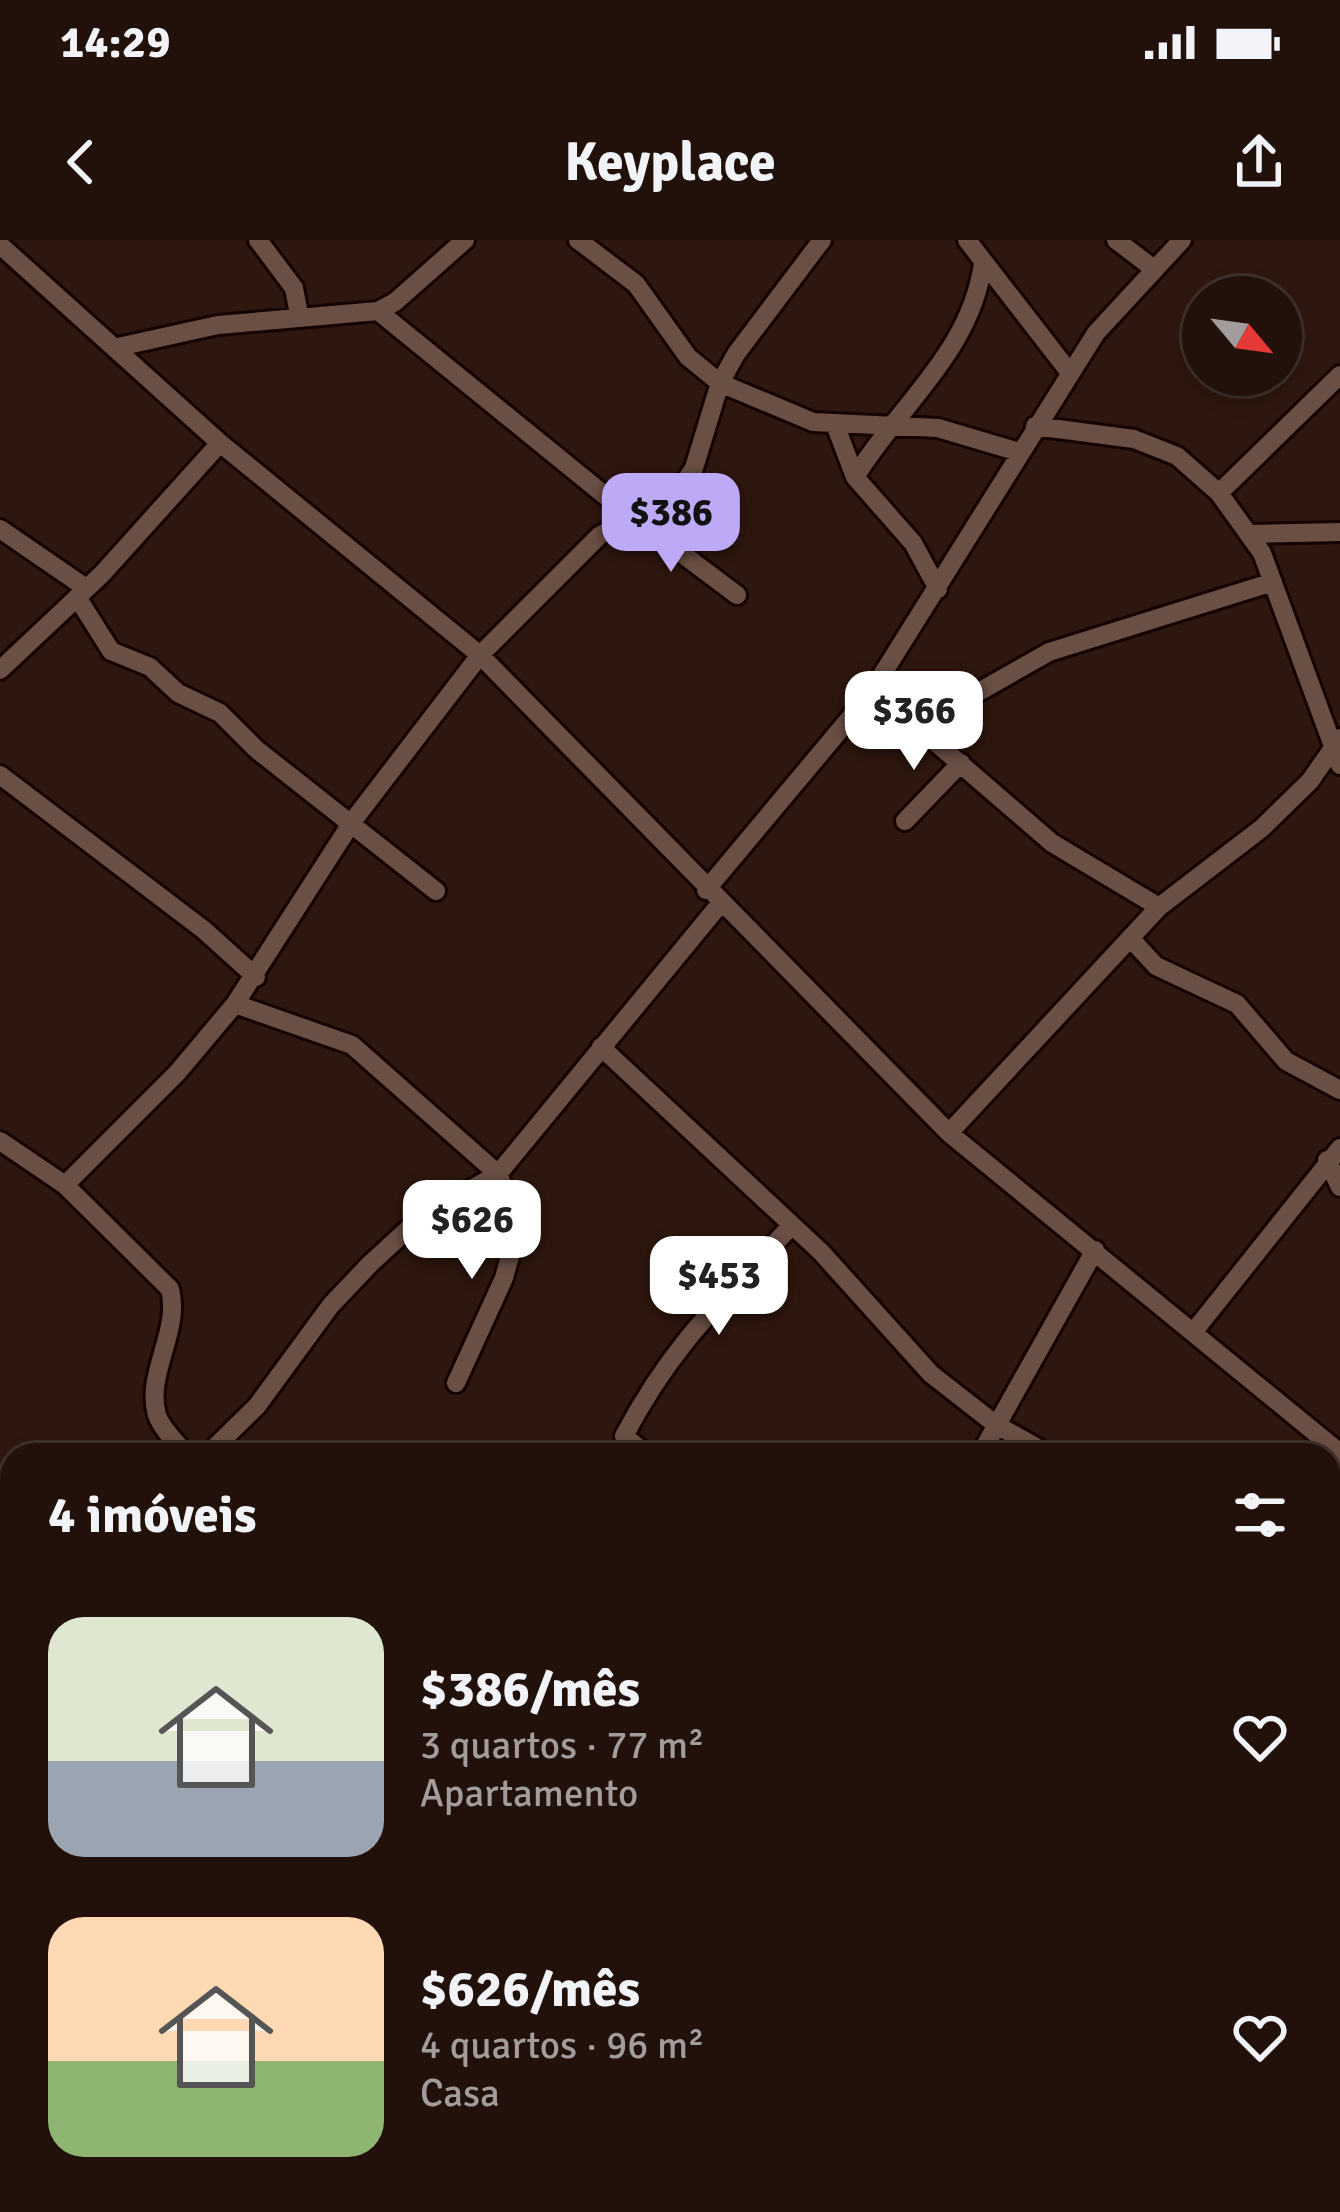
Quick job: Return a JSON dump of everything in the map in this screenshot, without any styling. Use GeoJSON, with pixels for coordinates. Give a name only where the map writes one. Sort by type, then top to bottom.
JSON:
{"type":"FeatureCollection","features":[{"type":"Feature","properties":{"kind":"street"},"geometry":{"type":"LineString","coordinates":[[258,240],[294,288],[298,315]]}},
{"type":"Feature","properties":{"kind":"street"},"geometry":{"type":"LineString","coordinates":[[118,347],[298,315],[378,310],[395,302],[465,240]]}},
{"type":"Feature","properties":{"kind":"street"},"geometry":{"type":"LineString","coordinates":[[578,240],[636,284],[688,357],[720,383],[836,427],[938,428],[1019,452]]}},
{"type":"Feature","properties":{"kind":"street"},"geometry":{"type":"LineString","coordinates":[[64,1185],[177,1073],[235,1004],[352,822],[480,655],[599,536],[666,500],[694,468],[720,383],[822,240]]}},
{"type":"Feature","properties":{"kind":"street"},"geometry":{"type":"LineString","coordinates":[[967,240],[1070,373]]}},
{"type":"Feature","properties":{"kind":"street"},"geometry":{"type":"LineString","coordinates":[[1115,240],[1154,269]]}},
{"type":"Feature","properties":{"kind":"street"},"geometry":{"type":"LineString","coordinates":[[220,1443],[257,1406],[331,1305],[370,1264],[420,1218],[498,1174],[601,1047],[870,694],[1096,333],[1182,240]]}},
{"type":"Feature","properties":{"kind":"street"},"geometry":{"type":"LineString","coordinates":[[0,244],[220,442],[480,655],[949,1133],[1195,1330],[1322,1443]]}},
{"type":"Feature","properties":{"kind":"street"},"geometry":{"type":"LineString","coordinates":[[854,477],[886,427],[932,380],[955,345],[983,262]]}},
{"type":"Feature","properties":{"kind":"street"},"geometry":{"type":"LineString","coordinates":[[378,310],[736,595]]}},
{"type":"Feature","properties":{"kind":"street"},"geometry":{"type":"LineString","coordinates":[[1219,493],[1340,375]]}},
{"type":"Feature","properties":{"kind":"street"},"geometry":{"type":"LineString","coordinates":[[949,1133],[1159,908],[1262,828],[1338,750],[1252,534],[1219,493],[1177,456],[1135,439],[1035,426]]}},
{"type":"Feature","properties":{"kind":"street"},"geometry":{"type":"LineString","coordinates":[[836,427],[854,477],[913,543],[938,590]]}},
{"type":"Feature","properties":{"kind":"street"},"geometry":{"type":"LineString","coordinates":[[0,670],[81,593],[220,442]]}},
{"type":"Feature","properties":{"kind":"street"},"geometry":{"type":"LineString","coordinates":[[0,529],[81,593],[111,651],[150,667],[178,693],[220,713],[256,749],[436,891]]}},
{"type":"Feature","properties":{"kind":"street"},"geometry":{"type":"LineString","coordinates":[[1252,534],[1340,532]]}},
{"type":"Feature","properties":{"kind":"street"},"geometry":{"type":"LineString","coordinates":[[898,710],[954,706],[1049,652],[1273,582]]}},
{"type":"Feature","properties":{"kind":"street"},"geometry":{"type":"LineString","coordinates":[[870,694],[898,710],[1052,843],[1159,908]]}},
{"type":"Feature","properties":{"kind":"street"},"geometry":{"type":"LineString","coordinates":[[905,821],[961,763]]}},
{"type":"Feature","properties":{"kind":"street"},"geometry":{"type":"LineString","coordinates":[[0,775],[204,930],[256,977]]}},
{"type":"Feature","properties":{"kind":"street"},"geometry":{"type":"LineString","coordinates":[[1131,939],[1156,966],[1237,1004],[1286,1061],[1340,1090]]}},
{"type":"Feature","properties":{"kind":"street"},"geometry":{"type":"LineString","coordinates":[[235,1004],[352,1045],[498,1174],[512,1208],[514,1241],[504,1278],[456,1383]]}},
{"type":"Feature","properties":{"kind":"street"},"geometry":{"type":"LineString","coordinates":[[601,1047],[792,1225],[931,1374],[995,1424],[1029,1443]]}},
{"type":"Feature","properties":{"kind":"street"},"geometry":{"type":"LineString","coordinates":[[0,1141],[64,1185],[170,1289],[176,1310],[158,1380],[157,1414],[178,1443]]}},
{"type":"Feature","properties":{"kind":"street"},"geometry":{"type":"LineString","coordinates":[[1195,1330],[1334,1154]]}},
{"type":"Feature","properties":{"kind":"street"},"geometry":{"type":"LineString","coordinates":[[1334,1154],[1340,1187]]}},
{"type":"Feature","properties":{"kind":"street"},"geometry":{"type":"LineString","coordinates":[[632,1443],[624,1436],[656,1376],[705,1311],[792,1225]]}},
{"type":"Feature","properties":{"kind":"street"},"geometry":{"type":"LineString","coordinates":[[986,1443],[1095,1250]]}}]}
